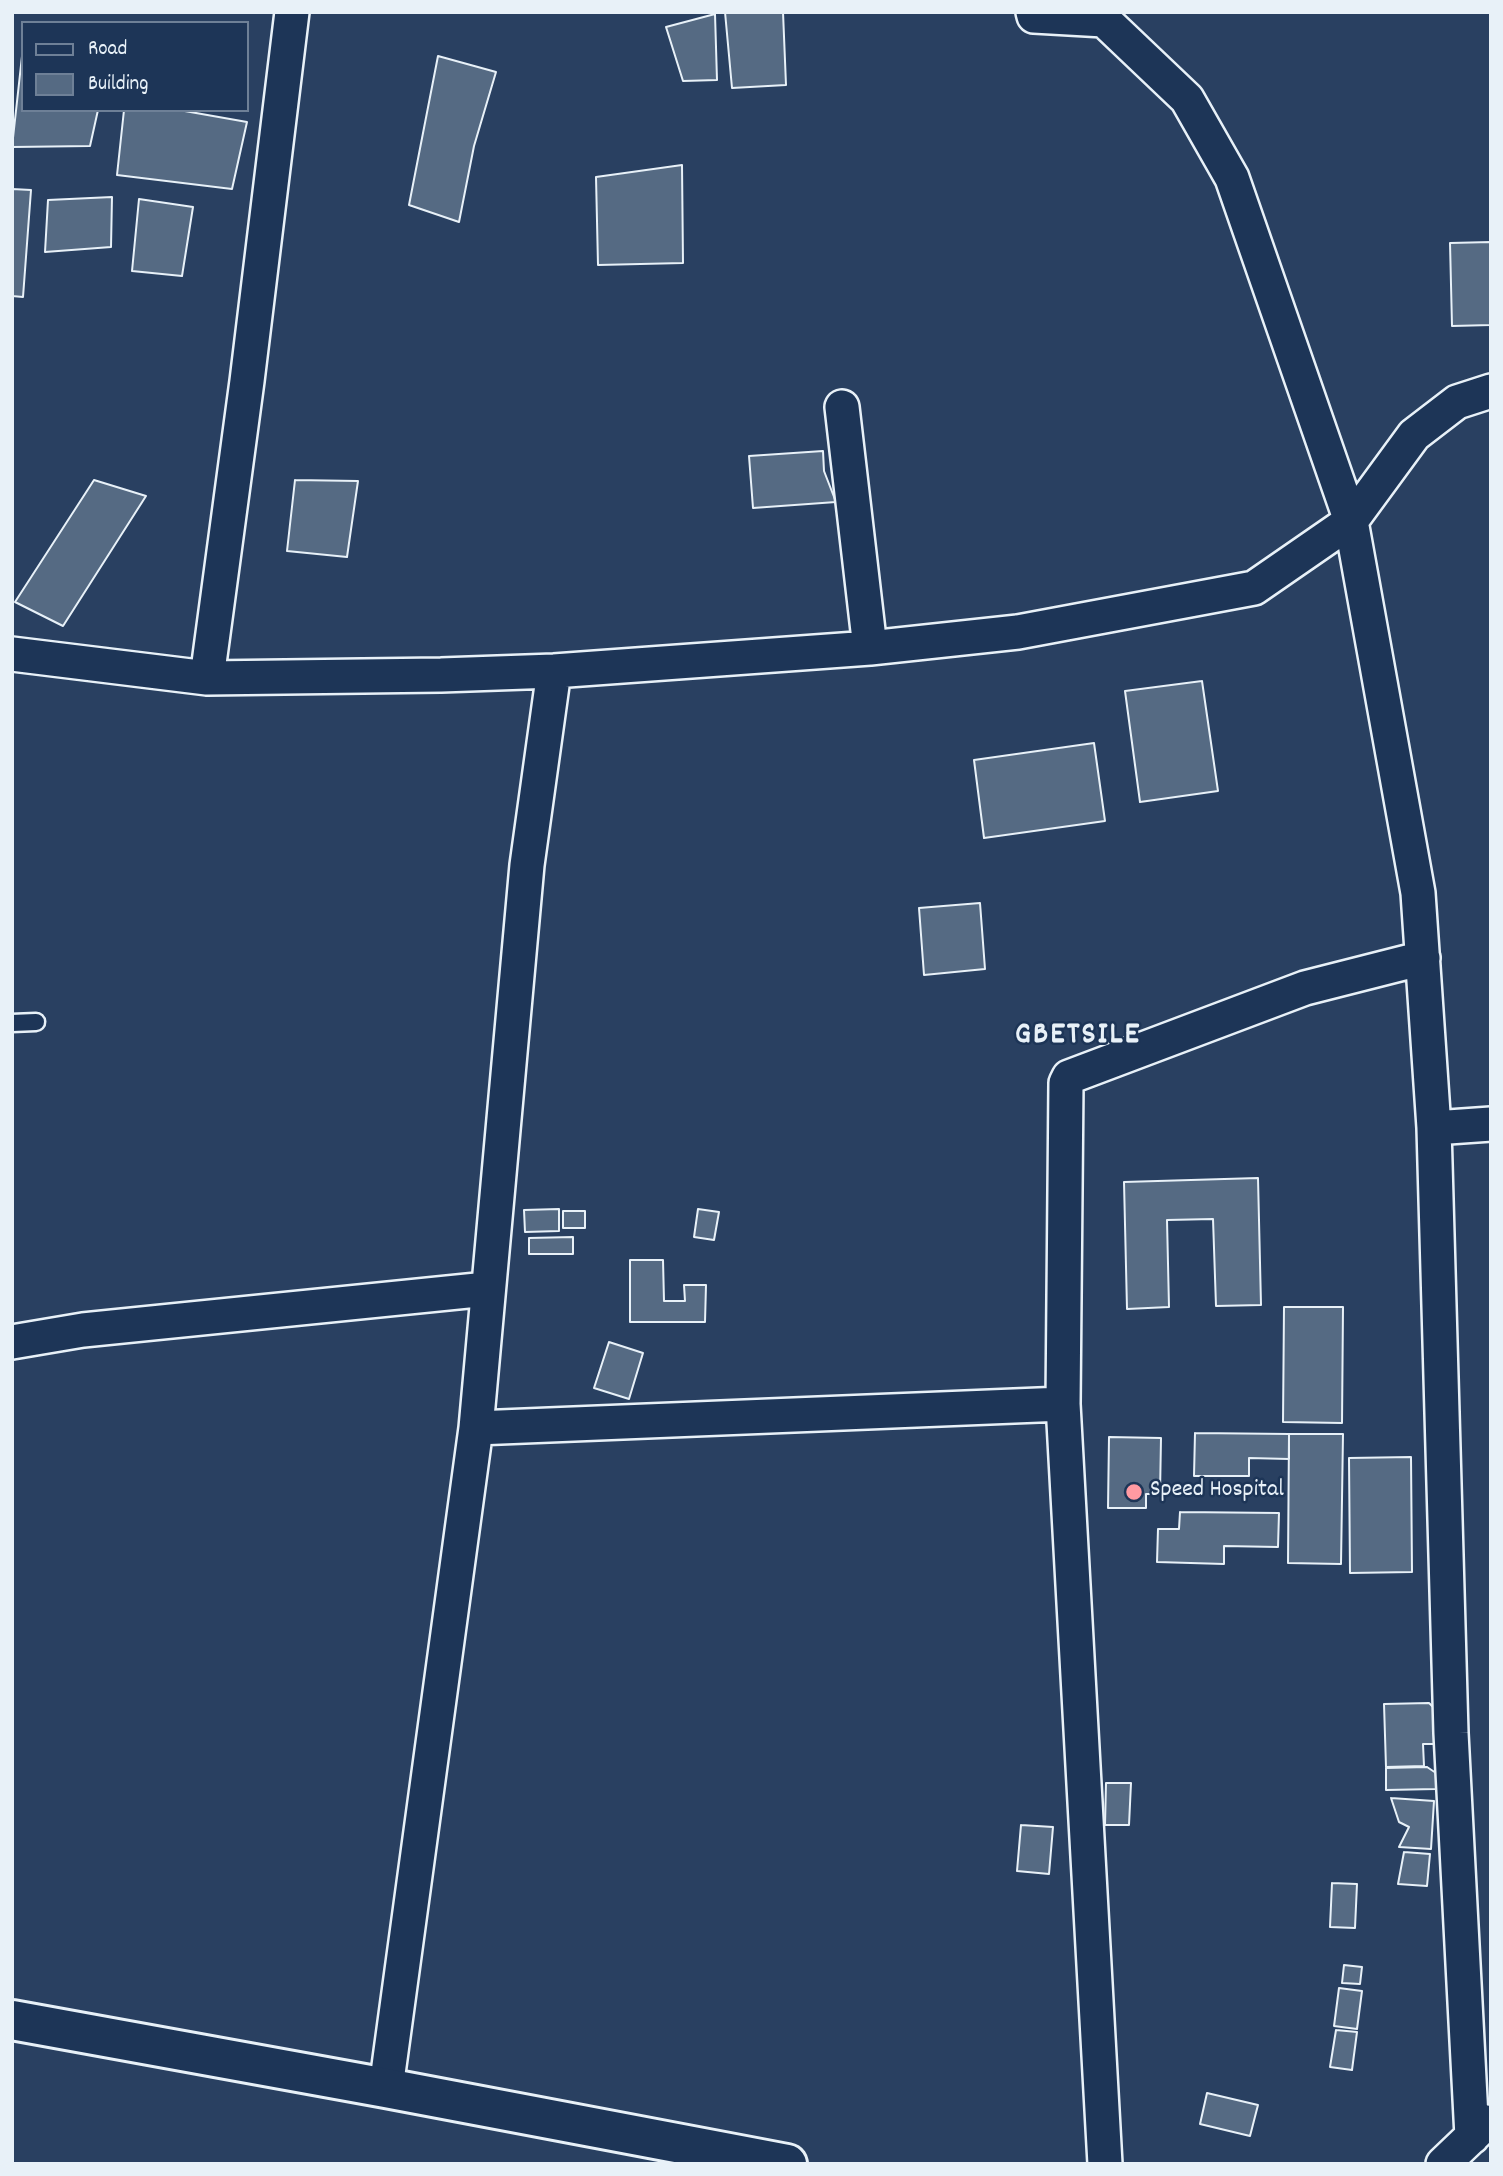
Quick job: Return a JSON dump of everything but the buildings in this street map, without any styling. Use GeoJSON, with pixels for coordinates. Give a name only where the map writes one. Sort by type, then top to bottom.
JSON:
{"type":"FeatureCollection","features":[{"type":"Feature","properties":{"kind":"street"},"geometry":{"type":"LineString","coordinates":[[207,678],[292,12]]}},
{"type":"Feature","properties":{"kind":"street"},"geometry":{"type":"LineString","coordinates":[[1033,12],[1034,16],[1104,20],[1187,99],[1232,178],[1351,521],[1418,893],[1434,1128],[1451,1733],[1481,2127],[1444,2164]]}},
{"type":"Feature","properties":{"kind":"street"},"geometry":{"type":"LineString","coordinates":[[12,654],[207,678],[554,671],[870,648],[1018,632],[1254,588],[1351,521],[1414,435],[1457,402],[1491,391]]}},
{"type":"Feature","properties":{"kind":"street"},"geometry":{"type":"LineString","coordinates":[[842,407],[870,648]]}},
{"type":"Feature","properties":{"kind":"street"},"geometry":{"type":"LineString","coordinates":[[386,2088],[476,1428],[527,865],[554,671]]}},
{"type":"Feature","properties":{"kind":"street"},"geometry":{"type":"LineString","coordinates":[[1105,2164],[1063,1404],[1066,1083],[1069,1077],[1305,988],[1423,958]]}},
{"type":"Feature","properties":{"kind":"street"},"geometry":{"type":"LineString","coordinates":[[1434,1128],[1491,1124]]}},
{"type":"Feature","properties":{"kind":"street"},"geometry":{"type":"LineString","coordinates":[[12,1342],[83,1330],[487,1289]]}},
{"type":"Feature","properties":{"kind":"street"},"geometry":{"type":"LineString","coordinates":[[476,1428],[1063,1404]]}},
{"type":"Feature","properties":{"kind":"street"},"geometry":{"type":"LineString","coordinates":[[12,2020],[787,2164]]}},
{"type":"Feature","properties":{"kind":"lane"},"geometry":{"type":"LineString","coordinates":[[12,1023],[36,1022]]}},
{"type":"Feature","properties":{"kind":"place","name":"Speed Hospital"},"geometry":{"type":"Point","coordinates":[1134,1492]}},
{"type":"Feature","properties":{"kind":"district","name":"GBETSILE"},"geometry":{"type":"Point","coordinates":[1078,1038]}}]}
